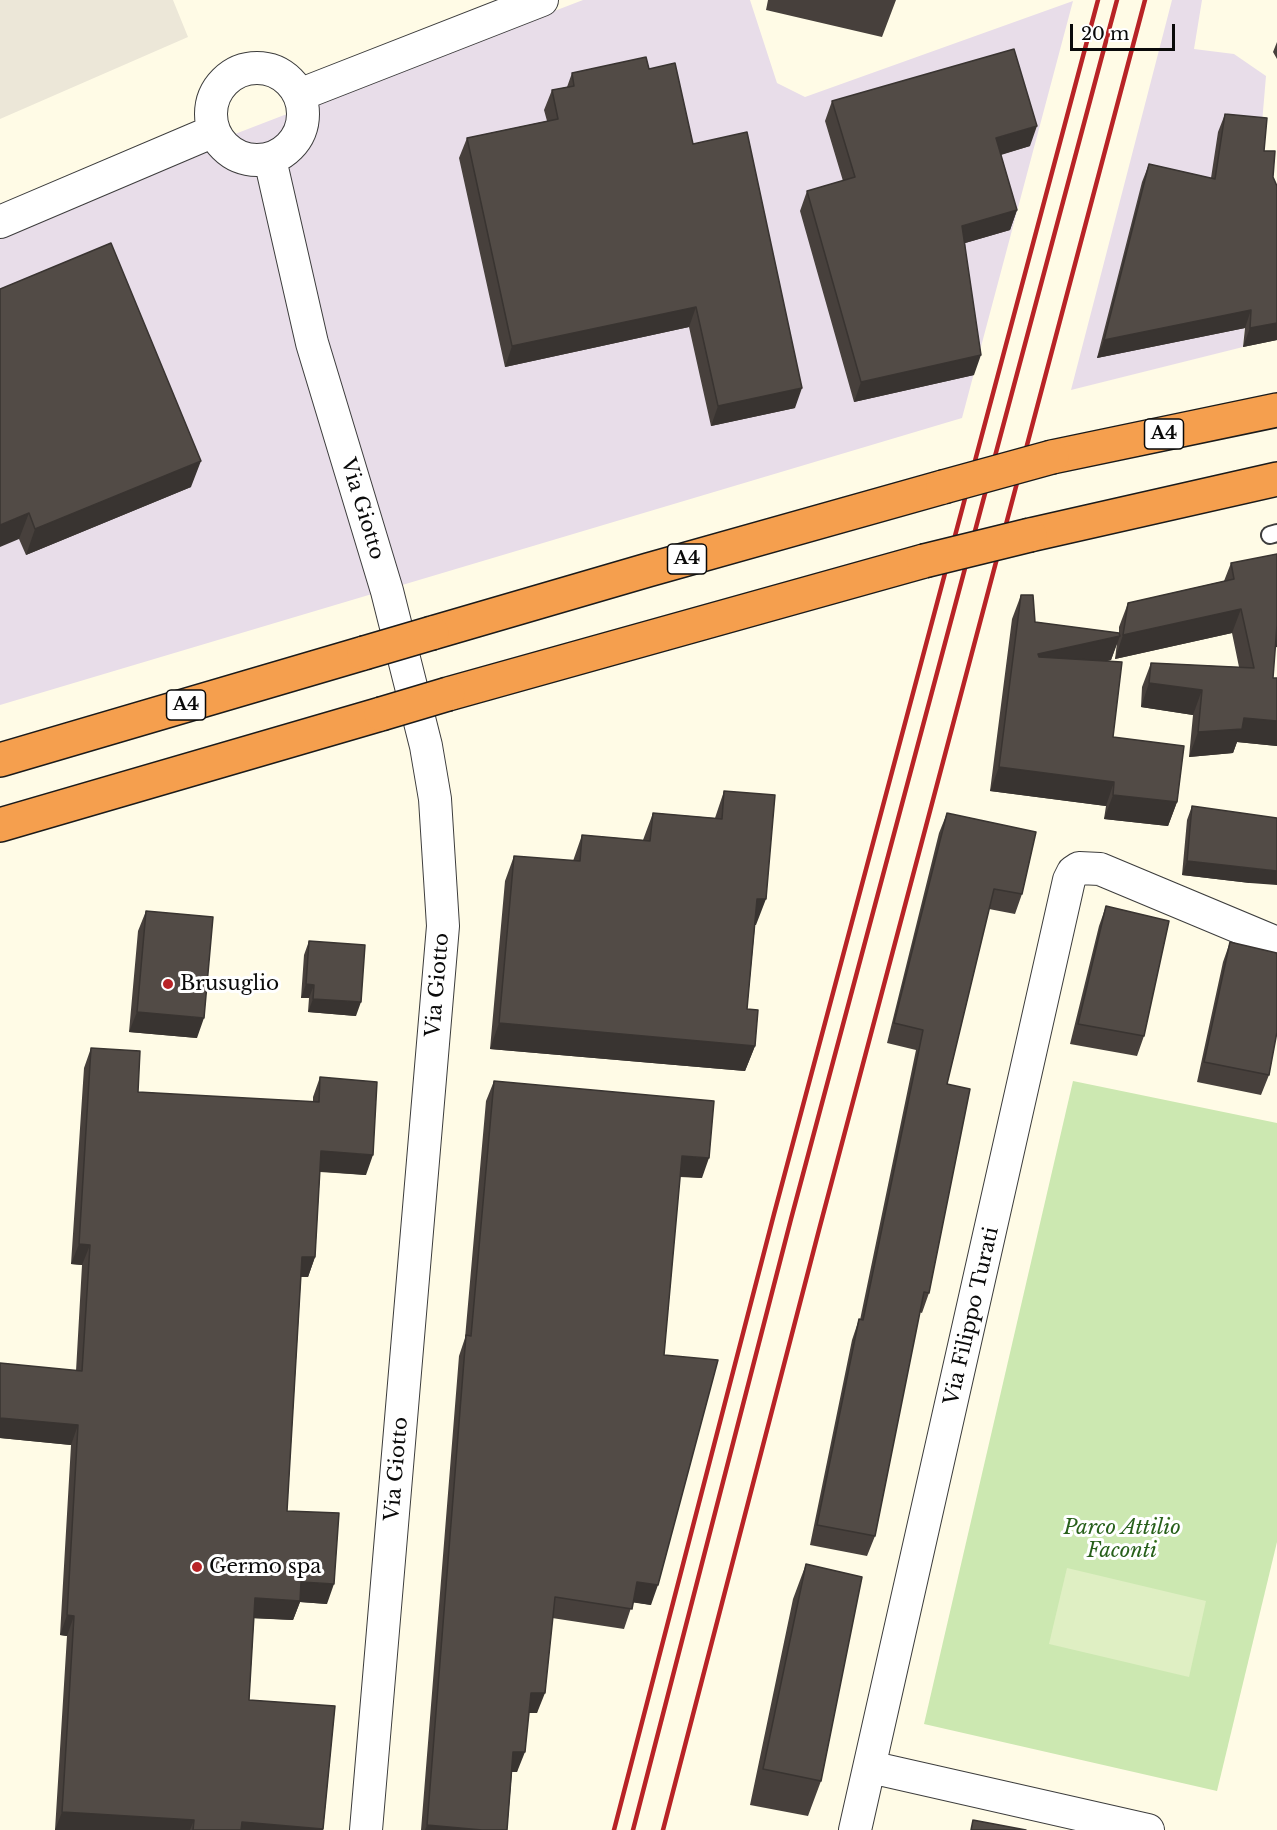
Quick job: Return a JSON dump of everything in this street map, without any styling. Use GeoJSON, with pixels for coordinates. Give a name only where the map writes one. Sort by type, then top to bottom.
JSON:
{"type":"FeatureCollection","features":[{"type":"Feature","properties":{"kind":"highway","name":"A4"},"geometry":{"type":"LineString","coordinates":[[0,760],[648,570],[943,487],[1052,458],[1277,410]]}},
{"type":"Feature","properties":{"kind":"highway"},"geometry":{"type":"LineString","coordinates":[[0,825],[448,694],[924,561],[1277,479]]}},
{"type":"Feature","properties":{"kind":"street"},"geometry":{"type":"LineString","coordinates":[[299,94],[542,0]]}},
{"type":"Feature","properties":{"kind":"street"},"geometry":{"type":"LineString","coordinates":[[262,68],[277,73],[290,82],[299,94],[303,110],[302,126],[295,140],[284,151],[270,159],[256,160],[237,155],[221,143],[214,131],[211,115],[213,100],[220,86],[232,75],[246,69],[262,68]]}},
{"type":"Feature","properties":{"kind":"street"},"geometry":{"type":"LineString","coordinates":[[0,222],[214,131]]}},
{"type":"Feature","properties":{"kind":"street","name":"Via Giotto"},"geometry":{"type":"LineString","coordinates":[[270,159],[312,343],[387,591],[426,746],[435,799],[443,926],[366,1830]]}},
{"type":"Feature","properties":{"kind":"street","name":"Via Filippo Turati"},"geometry":{"type":"LineString","coordinates":[[855,1830],[1073,872],[1079,868],[1100,869],[1277,943]]}},
{"type":"Feature","properties":{"kind":"street"},"geometry":{"type":"LineString","coordinates":[[870,1767],[1148,1830]]}},
{"type":"Feature","properties":{"kind":"shaded area"},"geometry":{"type":"Polygon","coordinates":[[[0,0],[173,0],[188,37],[0,119],[0,0]]]}},
{"type":"Feature","properties":{"kind":"shaded area"},"geometry":{"type":"Polygon","coordinates":[[[583,0],[750,0],[777,83],[805,97],[1073,1],[962,418],[0,705],[0,238],[209,144],[583,0]]]}},
{"type":"Feature","properties":{"kind":"shaded area"},"geometry":{"type":"Polygon","coordinates":[[[1172,0],[1202,0],[1194,49],[1234,54],[1266,76],[1243,347],[1071,390],[1172,0]]]}},
{"type":"Feature","properties":{"kind":"green space","name":"Parco Attilio Faconti"},"geometry":{"type":"Polygon","coordinates":[[[1073,1081],[1277,1123],[1277,1542],[1217,1791],[924,1724],[1073,1081]]]}},
{"type":"Feature","properties":{"kind":"green space"},"geometry":{"type":"Polygon","coordinates":[[[1067,1568],[1206,1601],[1189,1677],[1049,1644],[1067,1568]]]}},
{"type":"Feature","properties":{"kind":"building"},"geometry":{"type":"Polygon","coordinates":[[[1014,49],[1037,126],[996,138],[1017,210],[962,226],[981,355],[861,382],[807,191],[855,177],[832,101],[1014,49]]]}},
{"type":"Feature","properties":{"kind":"building"},"geometry":{"type":"Polygon","coordinates":[[[646,57],[649,69],[675,63],[693,144],[747,132],[802,388],[718,406],[696,307],[512,346],[467,138],[558,119],[552,90],[574,86],[572,73],[646,57]]]}},
{"type":"Feature","properties":{"kind":"building"},"geometry":{"type":"Polygon","coordinates":[[[1225,114],[1267,118],[1264,151],[1275,151],[1273,177],[1277,186],[1277,323],[1250,328],[1251,310],[1104,340],[1149,164],[1215,179],[1225,114]]]}},
{"type":"Feature","properties":{"kind":"building"},"geometry":{"type":"Polygon","coordinates":[[[111,243],[201,461],[35,529],[29,513],[0,525],[0,289],[111,243]]]}},
{"type":"Feature","properties":{"kind":"building"},"geometry":{"type":"Polygon","coordinates":[[[1277,554],[1277,625],[1273,678],[1277,678],[1277,721],[1244,718],[1242,729],[1198,732],[1202,690],[1149,683],[1151,663],[1254,668],[1241,609],[1123,635],[1128,603],[1234,579],[1231,563],[1277,554]]]}},
{"type":"Feature","properties":{"kind":"building"},"geometry":{"type":"Polygon","coordinates":[[[1021,595],[1033,595],[1035,622],[1119,633],[1120,636],[1038,654],[1039,657],[1122,662],[1113,737],[1184,746],[1177,802],[1113,795],[1114,782],[999,767],[1021,595]]]}},
{"type":"Feature","properties":{"kind":"building"},"geometry":{"type":"Polygon","coordinates":[[[724,791],[775,795],[766,899],[757,899],[747,1009],[758,1010],[755,1046],[499,1023],[514,856],[580,861],[582,835],[650,841],[653,813],[722,819],[724,791]]]}},
{"type":"Feature","properties":{"kind":"building"},"geometry":{"type":"Polygon","coordinates":[[[1192,806],[1277,818],[1277,871],[1187,861],[1192,806]]]}},
{"type":"Feature","properties":{"kind":"building"},"geometry":{"type":"Polygon","coordinates":[[[947,813],[1036,832],[1022,894],[994,889],[947,1084],[970,1089],[929,1293],[924,1292],[875,1536],[817,1525],[859,1319],[863,1320],[923,1030],[894,1023],[947,813]]]}},
{"type":"Feature","properties":{"kind":"building"},"geometry":{"type":"Polygon","coordinates":[[[1106,906],[1169,921],[1144,1036],[1078,1024],[1106,906]]]}},
{"type":"Feature","properties":{"kind":"building","name":"Brusuglio"},"geometry":{"type":"Polygon","coordinates":[[[146,911],[213,917],[204,1018],[137,1012],[146,911]]]}},
{"type":"Feature","properties":{"kind":"building"},"geometry":{"type":"Polygon","coordinates":[[[309,941],[365,945],[361,1002],[313,999],[314,985],[306,984],[309,941]]]}},
{"type":"Feature","properties":{"kind":"building"},"geometry":{"type":"Polygon","coordinates":[[[1230,942],[1277,953],[1277,1032],[1269,1075],[1204,1062],[1230,942]]]}},
{"type":"Feature","properties":{"kind":"building"},"geometry":{"type":"Polygon","coordinates":[[[91,1048],[140,1051],[138,1092],[319,1102],[320,1077],[377,1082],[373,1155],[321,1151],[315,1257],[302,1257],[287,1511],[339,1513],[334,1584],[301,1582],[300,1601],[255,1598],[249,1700],[335,1706],[323,1829],[242,1822],[241,1830],[193,1830],[194,1820],[62,1812],[74,1616],[67,1615],[78,1425],[0,1418],[0,1363],[82,1371],[90,1245],[79,1244],[91,1048]]]}},
{"type":"Feature","properties":{"kind":"building"},"geometry":{"type":"Polygon","coordinates":[[[494,1081],[714,1101],[709,1158],[682,1156],[664,1355],[718,1360],[658,1585],[637,1582],[632,1609],[555,1597],[545,1693],[531,1693],[525,1752],[513,1752],[507,1830],[427,1825],[466,1335],[471,1336],[494,1081]]]}},
{"type":"Feature","properties":{"kind":"building"},"geometry":{"type":"Polygon","coordinates":[[[806,1564],[862,1577],[821,1781],[763,1769],[806,1564]]]}},
{"type":"Feature","properties":{"kind":"building"},"geometry":{"type":"Polygon","coordinates":[[[973,1820],[1026,1830],[971,1830],[973,1820]]]}},
{"type":"Feature","properties":{"kind":"railway"},"geometry":{"type":"LineString","coordinates":[[614,1830],[774,1214],[1098,0]]}},
{"type":"Feature","properties":{"kind":"railway"},"geometry":{"type":"LineString","coordinates":[[633,1830],[791,1219],[1117,0]]}},
{"type":"Feature","properties":{"kind":"railway"},"geometry":{"type":"LineString","coordinates":[[663,1830],[820,1226],[1145,0]]}},
{"type":"Feature","properties":{"kind":"place","name":"Brusuglio"},"geometry":{"type":"Point","coordinates":[168,984]}},
{"type":"Feature","properties":{"kind":"place","name":"Germo spa"},"geometry":{"type":"Point","coordinates":[197,1567]}}]}
